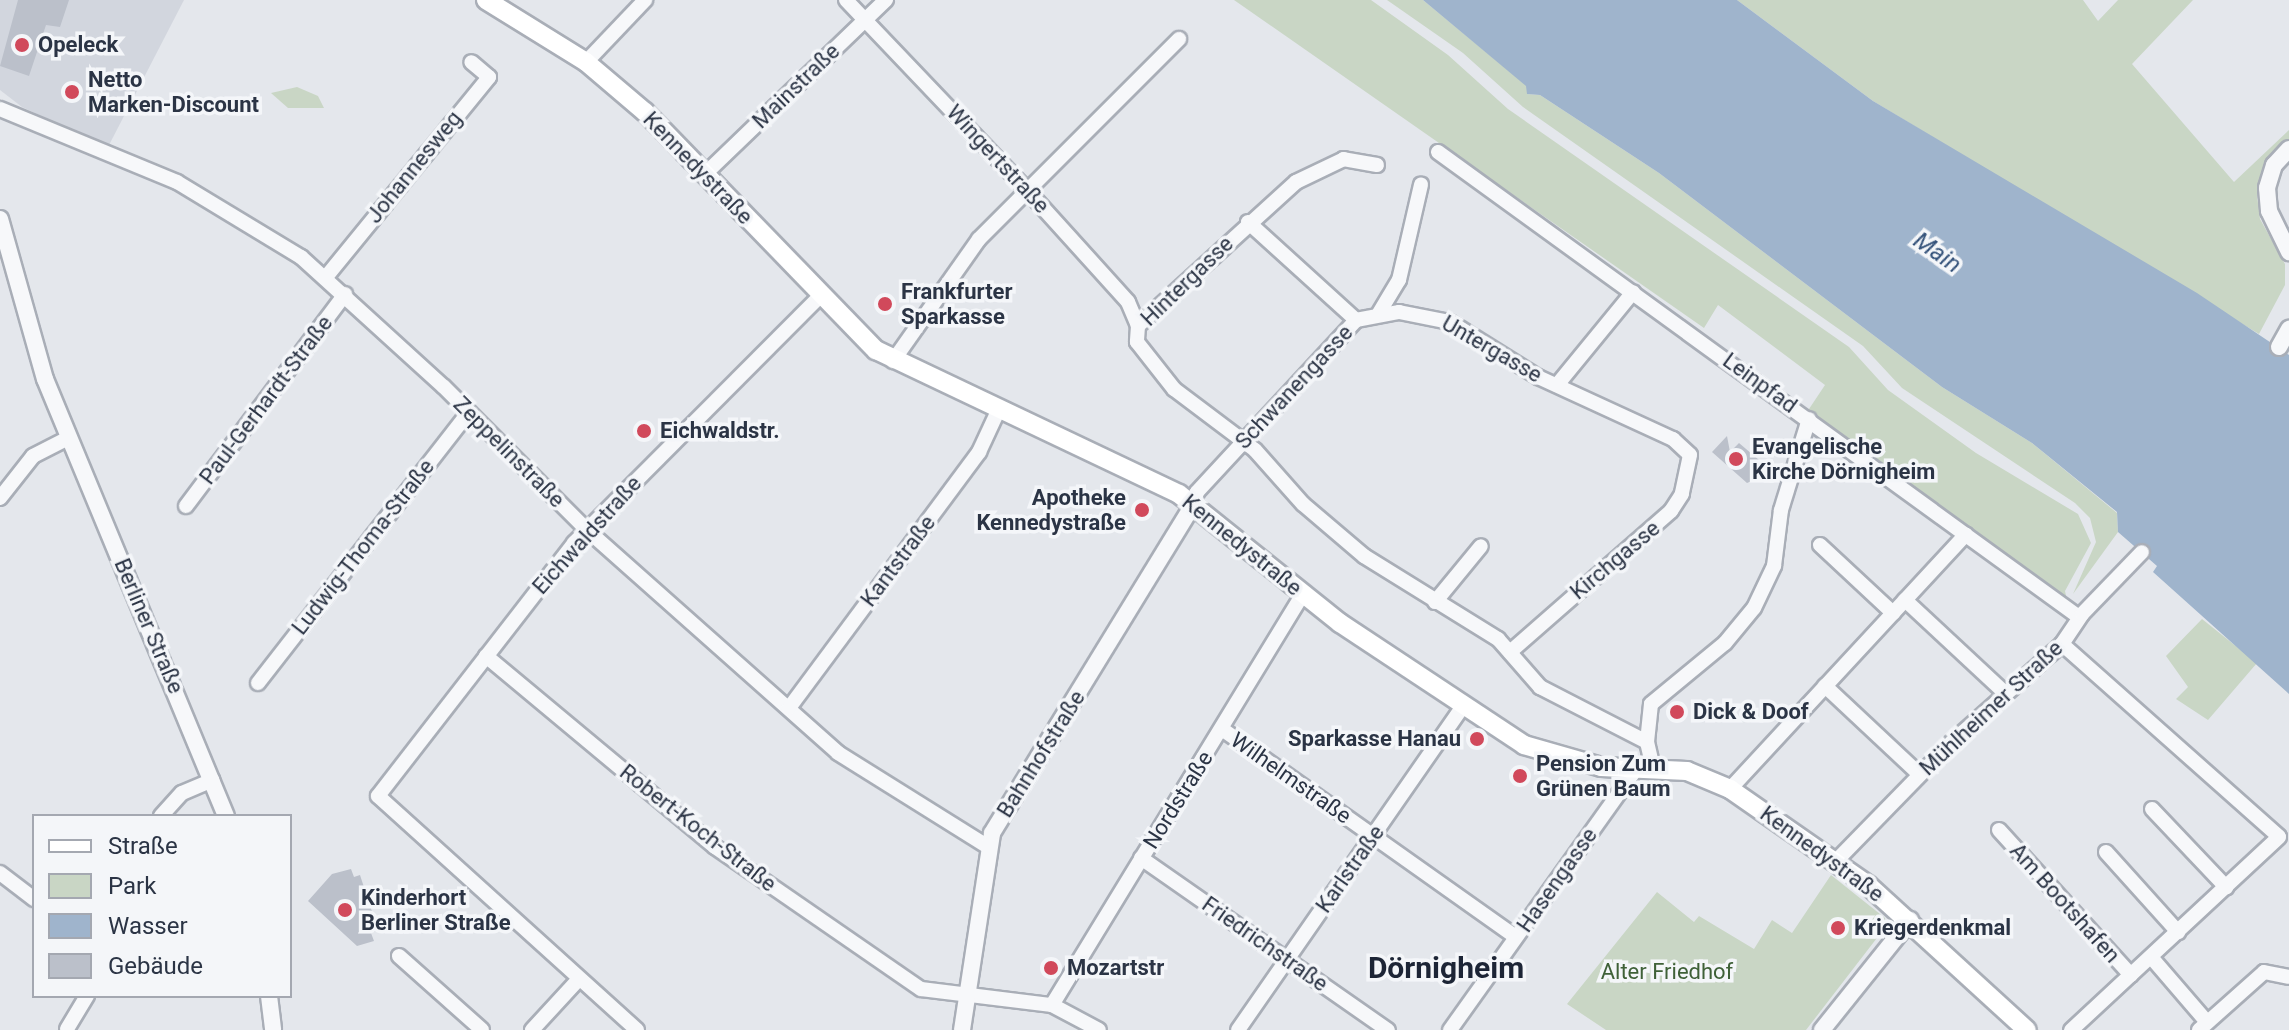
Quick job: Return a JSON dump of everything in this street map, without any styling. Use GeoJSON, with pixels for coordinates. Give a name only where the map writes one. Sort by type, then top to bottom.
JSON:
{"type":"FeatureCollection","features":[{"type":"Feature","properties":{"kind":"main road","name":"Kennedystraße"},"geometry":{"type":"LineString","coordinates":[[486,0],[504,5],[586,62],[706,173],[820,296],[893,361],[1194,504],[1303,594],[1462,708],[1549,755],[1698,774],[1730,789],[1836,861],[1910,920],[2027,1030]]}},
{"type":"Feature","properties":{"kind":"street"},"geometry":{"type":"LineString","coordinates":[[586,62],[645,0]]}},
{"type":"Feature","properties":{"kind":"street","name":"Wingertstraße"},"geometry":{"type":"LineString","coordinates":[[846,0],[1026,189],[1128,302],[1138,326]]}},
{"type":"Feature","properties":{"kind":"street","name":"Mainstraße"},"geometry":{"type":"LineString","coordinates":[[706,173],[886,0]]}},
{"type":"Feature","properties":{"kind":"street"},"geometry":{"type":"LineString","coordinates":[[893,361],[975,244],[1026,189],[1179,39]]}},
{"type":"Feature","properties":{"kind":"street","name":"Johannesweg"},"geometry":{"type":"LineString","coordinates":[[326,277],[489,77],[471,62]]}},
{"type":"Feature","properties":{"kind":"street","name":"Zeppelinstraße"},"geometry":{"type":"LineString","coordinates":[[0,109],[177,182],[233,211],[326,277],[469,412],[586,529],[838,753],[987,846]]}},
{"type":"Feature","properties":{"kind":"street"},"geometry":{"type":"LineString","coordinates":[[2289,149],[2274,165],[2267,188],[2269,211],[2289,252]]}},
{"type":"Feature","properties":{"kind":"street","name":"Leinpfad"},"geometry":{"type":"LineString","coordinates":[[1438,152],[2079,617]]}},
{"type":"Feature","properties":{"kind":"street","name":"Hintergasse"},"geometry":{"type":"LineString","coordinates":[[1377,165],[1331,163],[1296,182],[1248,222],[1138,326],[1137,342],[1174,389],[1244,442],[1331,529],[1510,652],[1540,687],[1647,742]]}},
{"type":"Feature","properties":{"kind":"street","name":"Schwanengasse"},"geometry":{"type":"LineString","coordinates":[[1194,504],[1197,492],[1356,320],[1379,313],[1399,280],[1421,185]]}},
{"type":"Feature","properties":{"kind":"street","name":"Berliner Straße"},"geometry":{"type":"LineString","coordinates":[[0,219],[68,438],[225,814]]}},
{"type":"Feature","properties":{"kind":"street","name":"Hintergasse"},"geometry":{"type":"LineString","coordinates":[[1248,222],[1356,320]]}},
{"type":"Feature","properties":{"kind":"street","name":"Untergasse"},"geometry":{"type":"LineString","coordinates":[[1557,385],[1633,292]]}},
{"type":"Feature","properties":{"kind":"street","name":"Paul-Gerhardt-Straße"},"geometry":{"type":"LineString","coordinates":[[186,506],[345,294]]}},
{"type":"Feature","properties":{"kind":"street","name":"Eichwaldstraße"},"geometry":{"type":"LineString","coordinates":[[578,980],[378,796],[586,529],[820,296]]}},
{"type":"Feature","properties":{"kind":"street","name":"Untergasse"},"geometry":{"type":"LineString","coordinates":[[1379,313],[1419,313],[1450,322],[1557,385],[1688,451]]}},
{"type":"Feature","properties":{"kind":"street"},"geometry":{"type":"LineString","coordinates":[[2279,347],[2289,329]]}},
{"type":"Feature","properties":{"kind":"street","name":"Kantstraße"},"geometry":{"type":"LineString","coordinates":[[789,708],[979,452],[999,409]]}},
{"type":"Feature","properties":{"kind":"street","name":"Ludwig-Thoma-Straße"},"geometry":{"type":"LineString","coordinates":[[258,683],[469,412]]}},
{"type":"Feature","properties":{"kind":"street"},"geometry":{"type":"LineString","coordinates":[[1645,768],[1651,704],[1725,643],[1761,594],[1809,419]]}},
{"type":"Feature","properties":{"kind":"street"},"geometry":{"type":"LineString","coordinates":[[0,498],[33,456],[68,438]]}},
{"type":"Feature","properties":{"kind":"street","name":"Kirchgasse"},"geometry":{"type":"LineString","coordinates":[[1510,652],[1671,511],[1688,475],[1688,451]]}},
{"type":"Feature","properties":{"kind":"street","name":"Bahnhofstraße"},"geometry":{"type":"LineString","coordinates":[[962,1030],[987,846],[1194,504]]}},
{"type":"Feature","properties":{"kind":"street"},"geometry":{"type":"LineString","coordinates":[[1730,789],[1966,534]]}},
{"type":"Feature","properties":{"kind":"street"},"geometry":{"type":"LineString","coordinates":[[1820,545],[1893,613]]}},
{"type":"Feature","properties":{"kind":"street"},"geometry":{"type":"LineString","coordinates":[[1435,602],[1481,546]]}},
{"type":"Feature","properties":{"kind":"street","name":"Mühlheimer Straße"},"geometry":{"type":"LineString","coordinates":[[1836,861],[1919,774],[2062,644],[2079,617],[2142,552]]}},
{"type":"Feature","properties":{"kind":"street","name":"Nordstraße"},"geometry":{"type":"LineString","coordinates":[[1052,1005],[1303,594]]}},
{"type":"Feature","properties":{"kind":"street"},"geometry":{"type":"LineString","coordinates":[[1905,600],[2005,693]]}},
{"type":"Feature","properties":{"kind":"street","name":"Am Bootshafen"},"geometry":{"type":"LineString","coordinates":[[2062,644],[2279,837],[2071,1030]]}},
{"type":"Feature","properties":{"kind":"street","name":"Robert-Koch-Straße"},"geometry":{"type":"LineString","coordinates":[[486,656],[723,852],[921,989],[965,997],[1052,1005]]}},
{"type":"Feature","properties":{"kind":"street"},"geometry":{"type":"LineString","coordinates":[[1825,686],[1919,774]]}},
{"type":"Feature","properties":{"kind":"street","name":"Karlstraße"},"geometry":{"type":"LineString","coordinates":[[1238,1030],[1462,708]]}},
{"type":"Feature","properties":{"kind":"street","name":"Wilhelmstraße"},"geometry":{"type":"LineString","coordinates":[[1222,729],[1516,937]]}},
{"type":"Feature","properties":{"kind":"street","name":"Hasengasse"},"geometry":{"type":"LineString","coordinates":[[1450,1030],[1516,937],[1645,768]]}},
{"type":"Feature","properties":{"kind":"street"},"geometry":{"type":"LineString","coordinates":[[163,814],[182,793],[212,780]]}},
{"type":"Feature","properties":{"kind":"street"},"geometry":{"type":"LineString","coordinates":[[2152,809],[2226,887]]}},
{"type":"Feature","properties":{"kind":"street","name":"Am Bootshafen"},"geometry":{"type":"LineString","coordinates":[[1999,830],[2131,975]]}},
{"type":"Feature","properties":{"kind":"street"},"geometry":{"type":"LineString","coordinates":[[2106,852],[2178,932]]}},
{"type":"Feature","properties":{"kind":"street","name":"Friedrichstraße"},"geometry":{"type":"LineString","coordinates":[[1141,858],[1388,1030]]}},
{"type":"Feature","properties":{"kind":"street"},"geometry":{"type":"LineString","coordinates":[[0,873],[32,897]]}},
{"type":"Feature","properties":{"kind":"street"},"geometry":{"type":"LineString","coordinates":[[1822,1030],[1910,920]]}},
{"type":"Feature","properties":{"kind":"street"},"geometry":{"type":"LineString","coordinates":[[399,956],[482,1030]]}},
{"type":"Feature","properties":{"kind":"street"},"geometry":{"type":"LineString","coordinates":[[2151,957],[2203,1025],[2264,972],[2289,977]]}},
{"type":"Feature","properties":{"kind":"street"},"geometry":{"type":"LineString","coordinates":[[532,1030],[578,980],[637,1030]]}},
{"type":"Feature","properties":{"kind":"street"},"geometry":{"type":"LineString","coordinates":[[67,1029],[86,998]]}},
{"type":"Feature","properties":{"kind":"street"},"geometry":{"type":"LineString","coordinates":[[269,998],[273,1030]]}},
{"type":"Feature","properties":{"kind":"street"},"geometry":{"type":"LineString","coordinates":[[1052,1005],[1099,1030]]}},
{"type":"Feature","properties":{"kind":"shaded area"},"geometry":{"type":"Polygon","coordinates":[[[0,0],[184,0],[108,147],[22,107],[0,90],[0,0]]]}},
{"type":"Feature","properties":{"kind":"green space"},"geometry":{"type":"Polygon","coordinates":[[[1234,0],[1371,0],[1448,55],[1508,109],[1849,347],[1888,390],[1976,453],[2078,514],[2091,543],[2065,591],[2068,605],[1807,412],[1825,385],[1718,305],[1704,328],[1234,0]]]}},
{"type":"Feature","properties":{"kind":"green space"},"geometry":{"type":"Polygon","coordinates":[[[1387,0],[1423,0],[1527,86],[1527,94],[1540,95],[1659,173],[1942,387],[2032,443],[2117,513],[2118,532],[2073,594],[2096,542],[2090,518],[2075,503],[1902,388],[1863,346],[1523,107],[1463,53],[1387,0]]]}},
{"type":"Feature","properties":{"kind":"green space"},"geometry":{"type":"Polygon","coordinates":[[[1737,0],[2083,0],[2098,21],[2118,0],[2193,0],[2132,64],[2234,182],[2289,130],[2289,140],[2264,165],[2257,195],[2260,219],[2285,264],[2285,285],[2259,334],[1873,101],[1737,0]]]}},
{"type":"Feature","properties":{"kind":"green space"},"geometry":{"type":"Polygon","coordinates":[[[297,87],[318,96],[324,108],[288,108],[271,93],[297,87]]]}},
{"type":"Feature","properties":{"kind":"green space"},"geometry":{"type":"Polygon","coordinates":[[[2202,619],[2257,663],[2208,720],[2176,699],[2188,687],[2166,656],[2202,619]]]}},
{"type":"Feature","properties":{"kind":"green space","name":"Alter Friedhof"},"geometry":{"type":"Polygon","coordinates":[[[1831,875],[1885,918],[1880,934],[1806,1030],[1606,1030],[1567,1004],[1657,892],[1694,922],[1699,916],[1754,949],[1772,920],[1792,933],[1831,875]]]}},
{"type":"Feature","properties":{"kind":"water","name":"Main"},"geometry":{"type":"Polygon","coordinates":[[[1423,0],[1737,0],[1873,101],[2197,293],[2289,355],[2289,694],[2153,572],[2157,566],[2118,532],[2117,512],[2032,443],[1942,387],[1659,173],[1540,95],[1527,94],[1526,86],[1423,0]]]}},
{"type":"Feature","properties":{"kind":"building","name":"Opeleck"},"geometry":{"type":"Polygon","coordinates":[[[18,0],[69,0],[60,27],[46,25],[29,76],[0,66],[18,0]]]}},
{"type":"Feature","properties":{"kind":"building","name":"Evangelische Kirche Dörnigheim"},"geometry":{"type":"Polygon","coordinates":[[[1727,436],[1730,452],[1739,443],[1759,460],[1762,471],[1754,480],[1747,483],[1712,452],[1727,436]]]}},
{"type":"Feature","properties":{"kind":"building","name":"Kinderhort Berliner Straße"},"geometry":{"type":"Polygon","coordinates":[[[351,869],[354,877],[360,875],[378,930],[371,933],[374,941],[357,946],[308,901],[332,874],[351,869]]]}},
{"type":"Feature","properties":{"kind":"place","name":"Opeleck"},"geometry":{"type":"Point","coordinates":[22,45]}},
{"type":"Feature","properties":{"kind":"place","name":"Netto Marken-Discount"},"geometry":{"type":"Point","coordinates":[72,92]}},
{"type":"Feature","properties":{"kind":"place","name":"Frankfurter Sparkasse"},"geometry":{"type":"Point","coordinates":[885,304]}},
{"type":"Feature","properties":{"kind":"place","name":"Eichwaldstr."},"geometry":{"type":"Point","coordinates":[644,431]}},
{"type":"Feature","properties":{"kind":"place","name":"Evangelische Kirche Dörnigheim"},"geometry":{"type":"Point","coordinates":[1736,459]}},
{"type":"Feature","properties":{"kind":"place","name":"Apotheke Kennedystraße"},"geometry":{"type":"Point","coordinates":[1142,510]}},
{"type":"Feature","properties":{"kind":"place","name":"Dick & Doof"},"geometry":{"type":"Point","coordinates":[1677,712]}},
{"type":"Feature","properties":{"kind":"place","name":"Sparkasse Hanau"},"geometry":{"type":"Point","coordinates":[1477,739]}},
{"type":"Feature","properties":{"kind":"place","name":"Pension Zum Grünen Baum"},"geometry":{"type":"Point","coordinates":[1520,776]}},
{"type":"Feature","properties":{"kind":"place","name":"Kinderhort Berliner Straße"},"geometry":{"type":"Point","coordinates":[345,910]}},
{"type":"Feature","properties":{"kind":"place","name":"Kriegerdenkmal"},"geometry":{"type":"Point","coordinates":[1838,928]}},
{"type":"Feature","properties":{"kind":"place","name":"Mozartstr"},"geometry":{"type":"Point","coordinates":[1051,968]}},
{"type":"Feature","properties":{"kind":"district","name":"Dörnigheim"},"geometry":{"type":"Point","coordinates":[1446,968]}}]}
